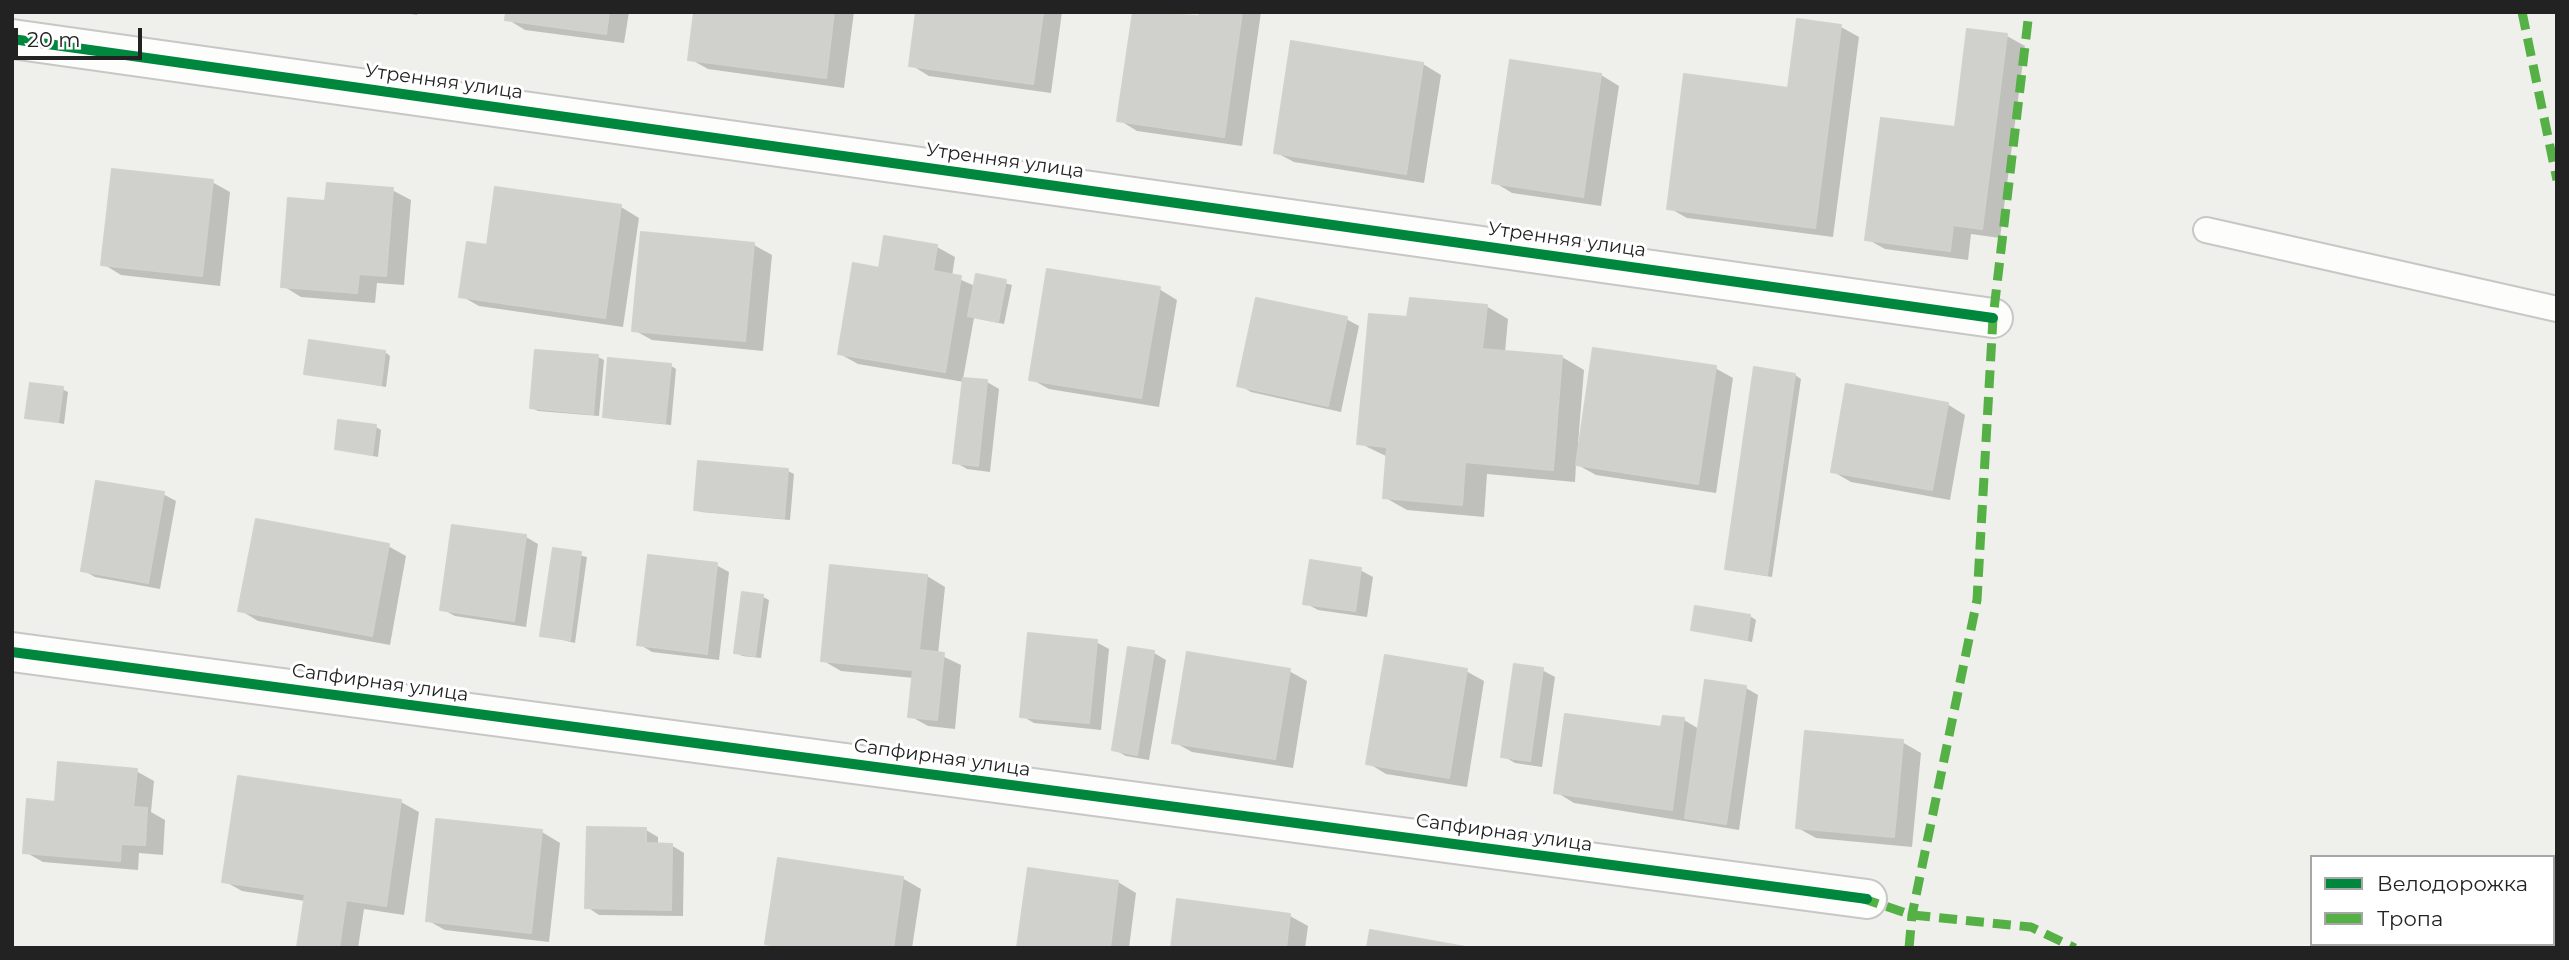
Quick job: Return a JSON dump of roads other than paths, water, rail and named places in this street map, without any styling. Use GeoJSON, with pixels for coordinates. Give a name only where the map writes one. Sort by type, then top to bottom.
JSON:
{"type":"FeatureCollection","features":[{"type":"Feature","properties":{"kind":"street","name":"Утренняя улица"},"geometry":{"type":"LineString","coordinates":[[12,39],[1993,318]]}},
{"type":"Feature","properties":{"kind":"street","name":"Сапфирная улица"},"geometry":{"type":"LineString","coordinates":[[12,652],[1867,899]]}},
{"type":"Feature","properties":{"kind":"lane"},"geometry":{"type":"LineString","coordinates":[[2206,230],[2557,309]]}}]}
